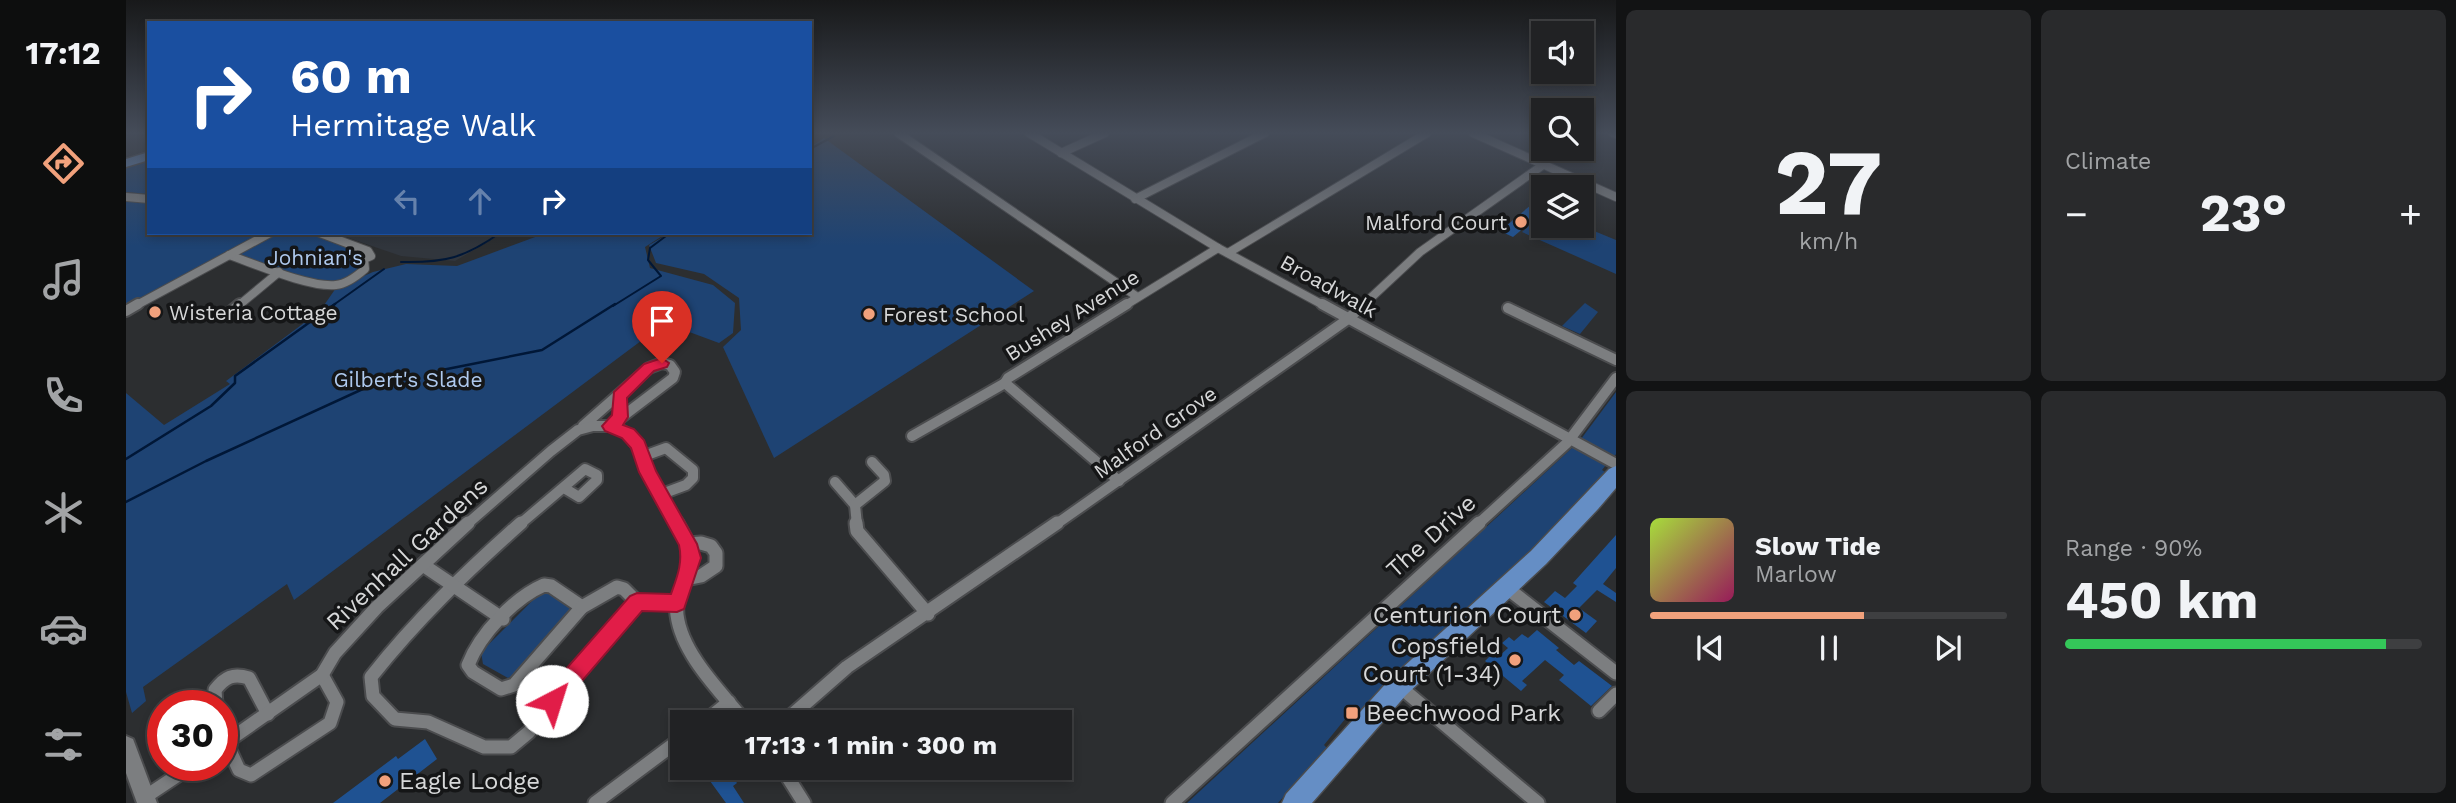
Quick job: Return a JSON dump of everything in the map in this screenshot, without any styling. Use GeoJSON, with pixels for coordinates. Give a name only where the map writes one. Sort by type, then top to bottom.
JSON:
{"type":"FeatureCollection","features":[{"type":"Feature","properties":{"kind":"main road"},"geometry":{"type":"LineString","coordinates":[[1295,803],[1399,686],[1507,588],[1588,508],[1616,474]]}},
{"type":"Feature","properties":{"kind":"street"},"geometry":{"type":"LineString","coordinates":[[953,170],[1136,296]]}},
{"type":"Feature","properties":{"kind":"street","name":"Broadwalk"},"geometry":{"type":"LineString","coordinates":[[1089,170],[1223,251],[1616,464]]}},
{"type":"Feature","properties":{"kind":"street"},"geometry":{"type":"LineString","coordinates":[[1135,199],[1191,170]]}},
{"type":"Feature","properties":{"kind":"street","name":"Bushey Avenue"},"geometry":{"type":"LineString","coordinates":[[1119,481],[1005,383],[1008,378],[1136,296],[1223,251],[1362,170]]}},
{"type":"Feature","properties":{"kind":"street","name":"Malford Grove"},"geometry":{"type":"LineString","coordinates":[[798,710],[848,667],[1119,481],[1348,318],[1420,252],[1534,170]]}},
{"type":"Feature","properties":{"kind":"street"},"geometry":{"type":"LineString","coordinates":[[1557,170],[1616,197]]}},
{"type":"Feature","properties":{"kind":"street"},"geometry":{"type":"LineString","coordinates":[[126,197],[147,199]]}},
{"type":"Feature","properties":{"kind":"street"},"geometry":{"type":"LineString","coordinates":[[126,311],[266,235]]}},
{"type":"Feature","properties":{"kind":"street"},"geometry":{"type":"LineString","coordinates":[[229,255],[333,286],[365,270],[364,259],[371,256],[368,251],[325,235]]}},
{"type":"Feature","properties":{"kind":"street"},"geometry":{"type":"LineString","coordinates":[[228,314],[279,272]]}},
{"type":"Feature","properties":{"kind":"street"},"geometry":{"type":"LineString","coordinates":[[1508,308],[1616,360]]}},
{"type":"Feature","properties":{"kind":"street"},"geometry":{"type":"LineString","coordinates":[[579,430],[654,365],[670,365],[675,372],[673,378],[615,422]]}},
{"type":"Feature","properties":{"kind":"street","name":"The Drive"},"geometry":{"type":"LineString","coordinates":[[1172,803],[1570,439],[1616,378]]}},
{"type":"Feature","properties":{"kind":"street"},"geometry":{"type":"LineString","coordinates":[[912,436],[1005,383]]}},
{"type":"Feature","properties":{"kind":"street"},"geometry":{"type":"LineString","coordinates":[[615,422],[619,396]]}},
{"type":"Feature","properties":{"kind":"street"},"geometry":{"type":"LineString","coordinates":[[615,422],[628,434],[644,456],[659,495],[688,544],[691,558],[677,603],[677,617],[694,659],[735,710]]}},
{"type":"Feature","properties":{"kind":"street","name":"Rivenhall Gardens"},"geometry":{"type":"LineString","coordinates":[[238,734],[322,675],[335,653],[377,607],[551,451],[579,430],[615,422]]}},
{"type":"Feature","properties":{"kind":"street"},"geometry":{"type":"LineString","coordinates":[[644,456],[657,449],[666,448],[693,470],[693,478],[686,485],[659,495]]}},
{"type":"Feature","properties":{"kind":"street"},"geometry":{"type":"LineString","coordinates":[[856,505],[885,481],[884,475],[872,462]]}},
{"type":"Feature","properties":{"kind":"street"},"geometry":{"type":"LineString","coordinates":[[835,482],[856,505],[857,531],[928,614]]}},
{"type":"Feature","properties":{"kind":"street"},"geometry":{"type":"LineString","coordinates":[[564,488],[452,586],[396,642],[371,677],[373,696],[396,719],[428,722],[484,747],[511,747],[529,732],[563,686],[637,602]]}},
{"type":"Feature","properties":{"kind":"street"},"geometry":{"type":"LineString","coordinates":[[686,579],[701,576],[716,566],[718,558],[716,549],[708,543],[697,541],[688,544]]}},
{"type":"Feature","properties":{"kind":"street"},"geometry":{"type":"LineString","coordinates":[[423,565],[503,619]]}},
{"type":"Feature","properties":{"kind":"street"},"geometry":{"type":"LineString","coordinates":[[582,607],[551,586],[544,584],[531,590],[474,650],[468,665],[472,672],[501,688],[514,685],[582,607],[617,587],[624,589],[637,602],[677,603]]}},
{"type":"Feature","properties":{"kind":"street"},"geometry":{"type":"LineString","coordinates":[[1507,588],[1616,673]]}},
{"type":"Feature","properties":{"kind":"street"},"geometry":{"type":"LineString","coordinates":[[215,690],[225,679],[237,674],[248,678],[268,714]]}},
{"type":"Feature","properties":{"kind":"street"},"geometry":{"type":"LineString","coordinates":[[238,768],[251,775],[330,723],[337,702],[322,675]]}},
{"type":"Feature","properties":{"kind":"street"},"geometry":{"type":"LineString","coordinates":[[1399,686],[1538,803]]}},
{"type":"Feature","properties":{"kind":"street"},"geometry":{"type":"LineString","coordinates":[[1599,711],[1616,694]]}},
{"type":"Feature","properties":{"kind":"street"},"geometry":{"type":"LineString","coordinates":[[719,710],[729,702]]}},
{"type":"Feature","properties":{"kind":"street"},"geometry":{"type":"LineString","coordinates":[[126,746],[146,800],[171,781]]}},
{"type":"Feature","properties":{"kind":"street"},"geometry":{"type":"LineString","coordinates":[[595,803],[670,747]]}},
{"type":"Feature","properties":{"kind":"street"},"geometry":{"type":"LineString","coordinates":[[790,780],[804,803]]}},
{"type":"Feature","properties":{"kind":"shaded area"},"geometry":{"type":"Polygon","coordinates":[[[340,235],[500,235],[455,261],[401,256],[340,235]]]}},
{"type":"Feature","properties":{"kind":"green space"},"geometry":{"type":"Polygon","coordinates":[[[126,170],[147,170],[147,194],[126,192],[126,170]]]}},
{"type":"Feature","properties":{"kind":"green space","name":"Forest School"},"geometry":{"type":"Polygon","coordinates":[[[812,170],[869,170],[1034,291],[774,458],[723,347],[741,330],[739,298],[704,274],[656,263],[649,245],[666,235],[812,235],[812,170]]]}},
{"type":"Feature","properties":{"kind":"green space","name":"Johnian's"},"geometry":{"type":"Polygon","coordinates":[[[126,200],[147,202],[147,235],[325,235],[368,251],[364,259],[365,269],[333,286],[229,255],[126,309],[126,200]]]}},
{"type":"Feature","properties":{"kind":"green space"},"geometry":{"type":"Polygon","coordinates":[[[1531,224],[1531,236],[1522,232],[1531,224]]]}},
{"type":"Feature","properties":{"kind":"green space"},"geometry":{"type":"Polygon","coordinates":[[[1594,231],[1616,240],[1616,274],[1535,238],[1594,238],[1594,231]]]}},
{"type":"Feature","properties":{"kind":"green space","name":"Gilbert's Slade"},"geometry":{"type":"Polygon","coordinates":[[[541,235],[664,235],[645,247],[650,268],[713,285],[735,303],[733,333],[719,343],[665,323],[294,600],[287,584],[143,687],[146,701],[132,713],[126,692],[126,393],[164,425],[230,384],[226,381],[320,311],[336,288],[373,272],[406,264],[457,266],[541,235]]]}},
{"type":"Feature","properties":{"kind":"green space"},"geometry":{"type":"Polygon","coordinates":[[[1585,303],[1598,312],[1580,334],[1562,326],[1585,303]]]}},
{"type":"Feature","properties":{"kind":"green space"},"geometry":{"type":"Polygon","coordinates":[[[1616,392],[1616,454],[1614,457],[1581,439],[1616,392]]]}},
{"type":"Feature","properties":{"kind":"green space"},"geometry":{"type":"Polygon","coordinates":[[[1573,447],[1606,465],[1602,470],[1605,472],[1556,529],[1359,711],[1354,708],[1324,745],[1327,748],[1278,803],[1187,803],[1573,447]]]}},
{"type":"Feature","properties":{"kind":"green space"},"geometry":{"type":"Polygon","coordinates":[[[550,590],[569,602],[573,609],[519,673],[508,678],[483,664],[481,652],[541,592],[550,590]]]}},
{"type":"Feature","properties":{"kind":"building"},"geometry":{"type":"Polygon","coordinates":[[[1531,205],[1531,222],[1513,237],[1500,231],[1531,205]]]}},
{"type":"Feature","properties":{"kind":"building"},"geometry":{"type":"Polygon","coordinates":[[[1616,535],[1616,568],[1603,584],[1616,593],[1616,602],[1597,590],[1579,608],[1597,621],[1586,633],[1544,602],[1555,591],[1565,598],[1577,586],[1573,583],[1616,535]]]}},
{"type":"Feature","properties":{"kind":"building","name":"Copsfield Court (1-34)"},"geometry":{"type":"Polygon","coordinates":[[[1537,630],[1574,665],[1579,661],[1612,686],[1591,706],[1559,680],[1564,675],[1545,660],[1522,681],[1527,685],[1521,691],[1485,661],[1492,654],[1497,658],[1508,648],[1502,643],[1509,637],[1514,641],[1522,634],[1528,638],[1537,630]]]}},
{"type":"Feature","properties":{"kind":"building","name":"Eagle Lodge"},"geometry":{"type":"Polygon","coordinates":[[[425,739],[437,759],[380,803],[333,803],[396,756],[398,759],[425,739]]]}},
{"type":"Feature","properties":{"kind":"building"},"geometry":{"type":"Polygon","coordinates":[[[735,780],[737,783],[733,786],[744,803],[726,803],[710,781],[735,780]]]}},
{"type":"Feature","properties":{"kind":"waterway"},"geometry":{"type":"LineString","coordinates":[[401,262],[454,257],[497,235]]}},
{"type":"Feature","properties":{"kind":"waterway"},"geometry":{"type":"LineString","coordinates":[[613,306],[661,276],[648,260],[650,248],[667,235]]}},
{"type":"Feature","properties":{"kind":"waterway"},"geometry":{"type":"LineString","coordinates":[[332,306],[384,269]]}},
{"type":"Feature","properties":{"kind":"waterway"},"geometry":{"type":"LineString","coordinates":[[126,459],[211,406],[235,383],[235,376],[335,304]]}},
{"type":"Feature","properties":{"kind":"waterway"},"geometry":{"type":"LineString","coordinates":[[442,370],[542,350],[615,304]]}},
{"type":"Feature","properties":{"kind":"waterway"},"geometry":{"type":"LineString","coordinates":[[126,502],[206,461],[400,372],[408,372]]}},
{"type":"Feature","properties":{"kind":"place","name":"Malford Court"},"geometry":{"type":"Point","coordinates":[1521,222]}},
{"type":"Feature","properties":{"kind":"place","name":"Wisteria Cottage"},"geometry":{"type":"Point","coordinates":[155,312]}},
{"type":"Feature","properties":{"kind":"place","name":"Forest School"},"geometry":{"type":"Point","coordinates":[869,314]}},
{"type":"Feature","properties":{"kind":"place","name":"Centurion Court"},"geometry":{"type":"Point","coordinates":[1575,615]}},
{"type":"Feature","properties":{"kind":"place","name":"Copsfield Court (1-34)"},"geometry":{"type":"Point","coordinates":[1515,660]}},
{"type":"Feature","properties":{"kind":"place","name":"Beechwood Park"},"geometry":{"type":"Point","coordinates":[1352,713]}},
{"type":"Feature","properties":{"kind":"place","name":"Eagle Lodge"},"geometry":{"type":"Point","coordinates":[385,781]}},
{"type":"Feature","properties":{"kind":"route"},"geometry":{"type":"LineString","coordinates":[[552,701],[637,602],[677,603],[686,579],[691,558],[688,544],[659,495],[638,445],[628,434],[610,426],[620,417],[619,396],[649,368],[662,363]]}}]}
